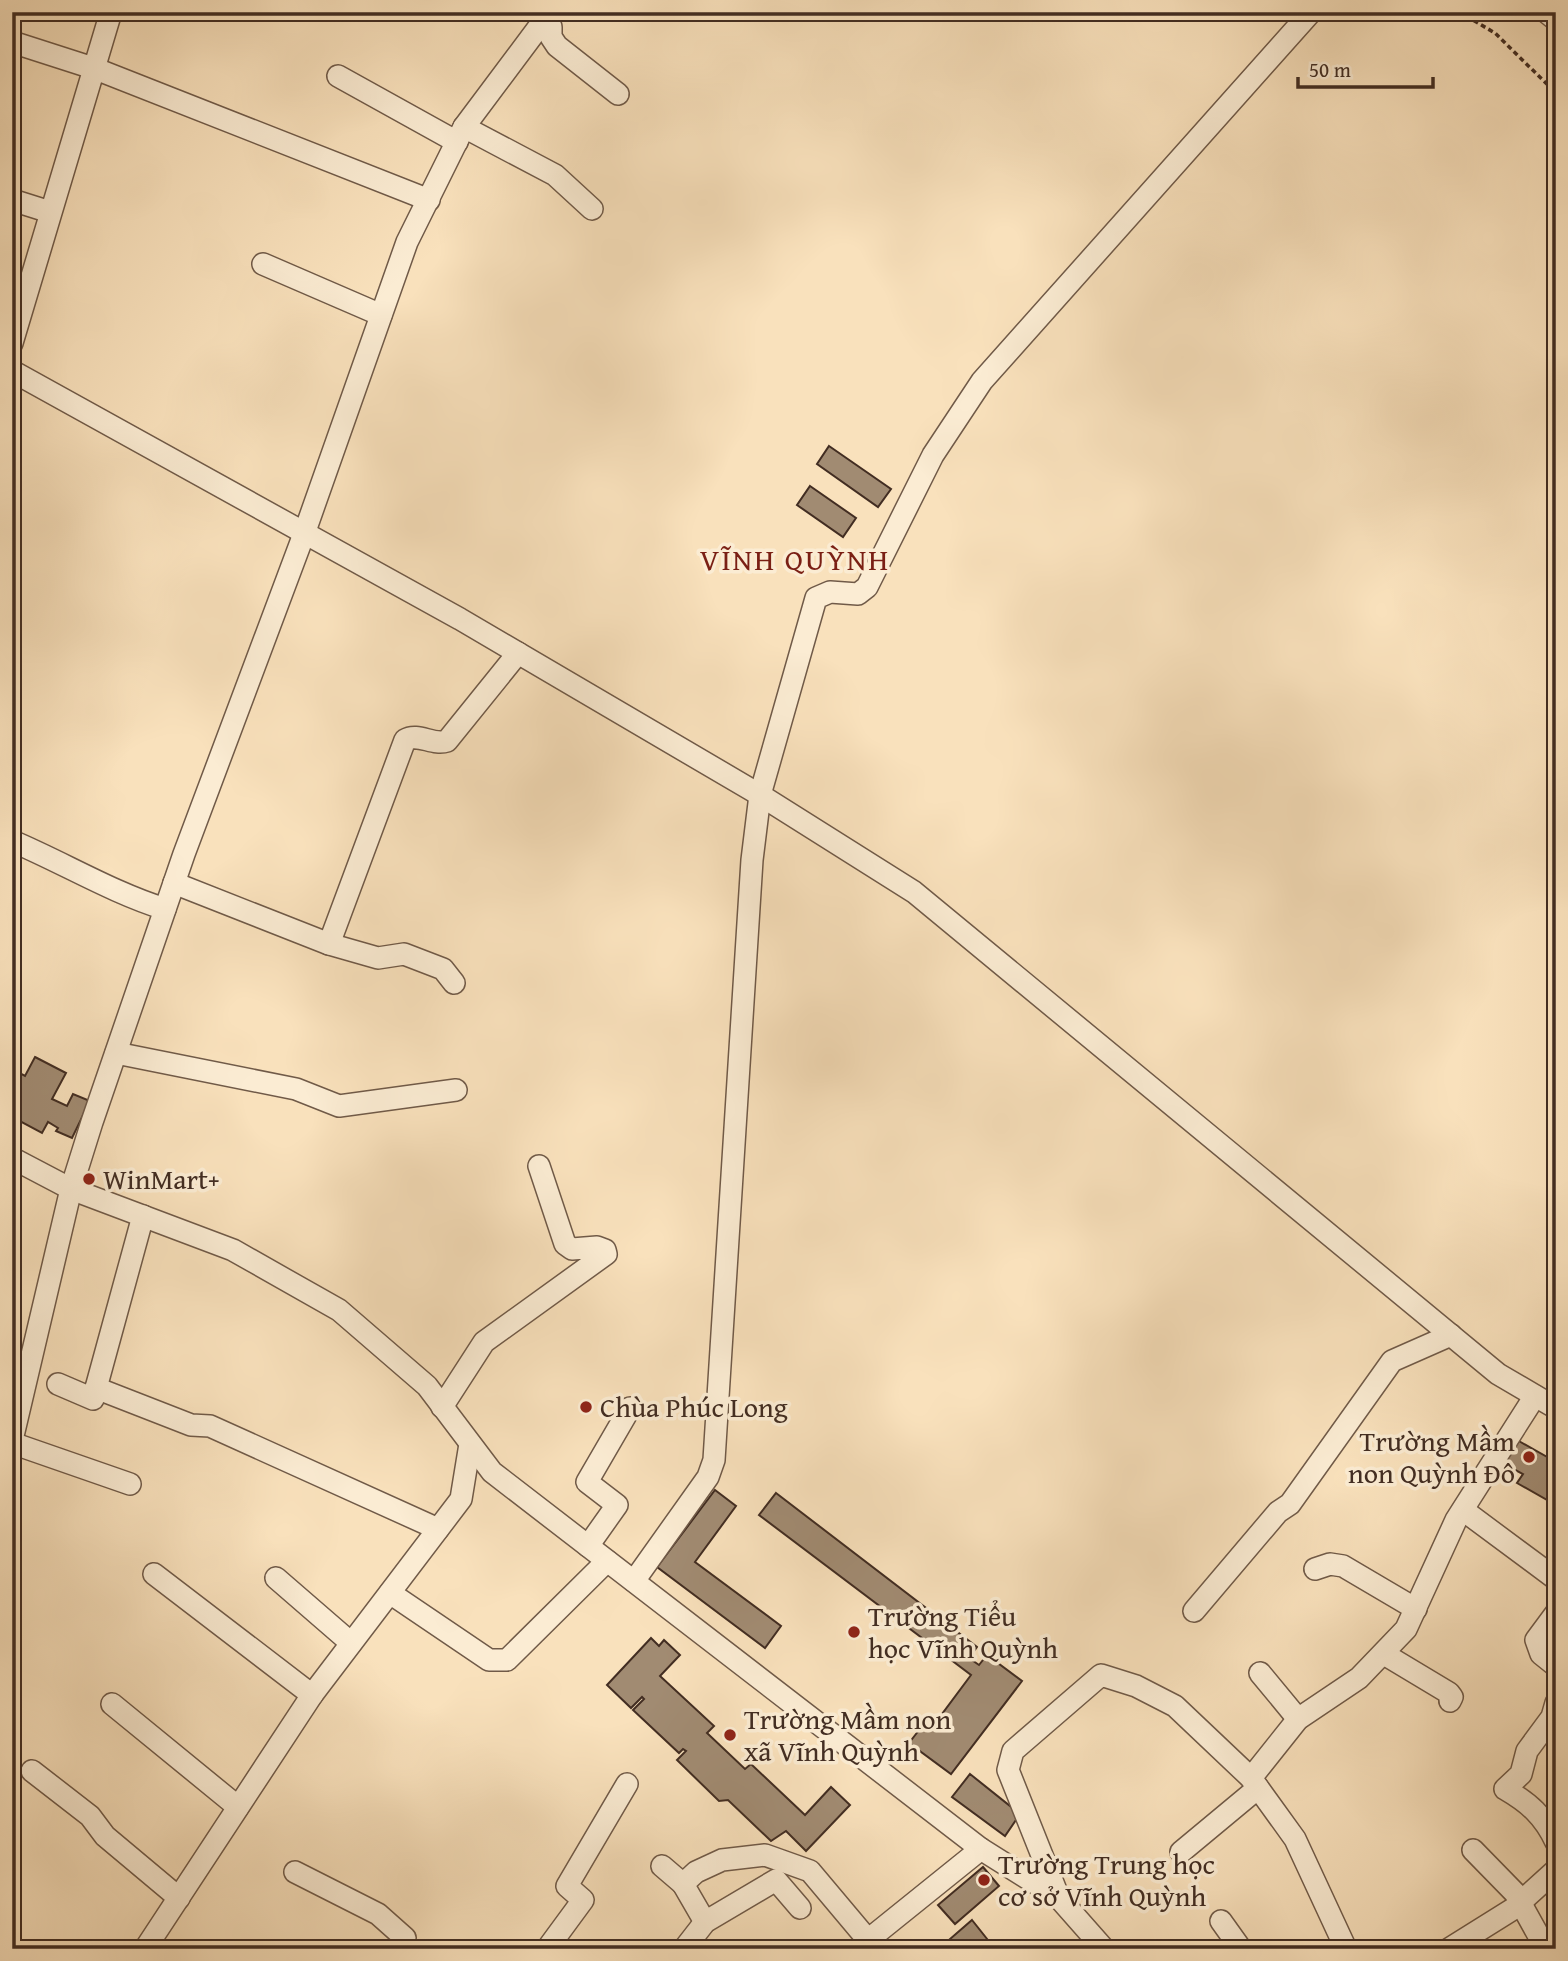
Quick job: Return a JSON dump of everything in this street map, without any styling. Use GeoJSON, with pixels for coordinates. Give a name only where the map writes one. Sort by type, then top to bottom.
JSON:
{"type":"FeatureCollection","features":[{"type":"Feature","properties":{"kind":"street"},"geometry":{"type":"LineString","coordinates":[[12,343],[111,12]]}},
{"type":"Feature","properties":{"kind":"street"},"geometry":{"type":"LineString","coordinates":[[634,1581],[709,1477],[714,1460],[740,1015],[760,795],[816,598],[830,592],[858,594],[867,587],[933,455],[982,381],[1311,12]]}},
{"type":"Feature","properties":{"kind":"street"},"geometry":{"type":"LineString","coordinates":[[1546,12],[1556,20]]}},
{"type":"Feature","properties":{"kind":"street"},"geometry":{"type":"LineString","coordinates":[[130,1484],[12,1441],[17,1402],[71,1189],[174,883],[304,534],[407,242],[460,134],[546,17],[551,27],[551,37],[557,46],[618,93]]}},
{"type":"Feature","properties":{"kind":"street"},"geometry":{"type":"LineString","coordinates":[[12,42],[96,69],[429,200]]}},
{"type":"Feature","properties":{"kind":"street"},"geometry":{"type":"LineString","coordinates":[[338,76],[460,134],[555,175],[592,209]]}},
{"type":"Feature","properties":{"kind":"street"},"geometry":{"type":"LineString","coordinates":[[12,200],[50,212]]}},
{"type":"Feature","properties":{"kind":"street"},"geometry":{"type":"LineString","coordinates":[[263,264],[381,315]]}},
{"type":"Feature","properties":{"kind":"street"},"geometry":{"type":"LineString","coordinates":[[12,371],[518,653],[760,795],[914,892],[1497,1374],[1555,1407]]}},
{"type":"Feature","properties":{"kind":"street"},"geometry":{"type":"LineString","coordinates":[[329,944],[405,740],[412,737],[440,743],[447,741],[518,653]]}},
{"type":"Feature","properties":{"kind":"street"},"geometry":{"type":"LineString","coordinates":[[12,841],[66,864],[121,895],[165,909]]}},
{"type":"Feature","properties":{"kind":"street"},"geometry":{"type":"LineString","coordinates":[[174,883],[329,944],[378,958],[404,954],[443,969],[454,983]]}},
{"type":"Feature","properties":{"kind":"street"},"geometry":{"type":"LineString","coordinates":[[116,1053],[296,1089],[339,1107],[456,1090]]}},
{"type":"Feature","properties":{"kind":"street"},"geometry":{"type":"LineString","coordinates":[[12,1158],[71,1189],[233,1250],[339,1310],[427,1386],[492,1472],[981,1849],[1059,1898],[1104,1949]]}},
{"type":"Feature","properties":{"kind":"street"},"geometry":{"type":"LineString","coordinates":[[442,1407],[484,1342],[606,1254],[605,1250],[597,1247],[572,1249],[565,1244],[539,1166]]}},
{"type":"Feature","properties":{"kind":"street"},"geometry":{"type":"LineString","coordinates":[[58,1384],[93,1399],[143,1216]]}},
{"type":"Feature","properties":{"kind":"street"},"geometry":{"type":"LineString","coordinates":[[1194,1611],[1278,1512],[1290,1504],[1392,1360],[1451,1335]]}},
{"type":"Feature","properties":{"kind":"street"},"geometry":{"type":"LineString","coordinates":[[96,1388],[191,1425],[209,1426],[438,1529]]}},
{"type":"Feature","properties":{"kind":"street"},"geometry":{"type":"LineString","coordinates":[[1181,1852],[1255,1783],[1298,1719],[1359,1678],[1406,1629],[1463,1510],[1535,1396]]}},
{"type":"Feature","properties":{"kind":"street"},"geometry":{"type":"LineString","coordinates":[[588,1546],[617,1505],[587,1482],[630,1408]]}},
{"type":"Feature","properties":{"kind":"street"},"geometry":{"type":"LineString","coordinates":[[145,1949],[312,1695],[461,1499],[470,1444]]}},
{"type":"Feature","properties":{"kind":"street"},"geometry":{"type":"LineString","coordinates":[[1463,1510],[1556,1579]]}},
{"type":"Feature","properties":{"kind":"street"},"geometry":{"type":"LineString","coordinates":[[390,1592],[489,1660],[507,1661],[607,1561]]}},
{"type":"Feature","properties":{"kind":"street"},"geometry":{"type":"LineString","coordinates":[[1315,1569],[1330,1564],[1343,1566],[1416,1609]]}},
{"type":"Feature","properties":{"kind":"street"},"geometry":{"type":"LineString","coordinates":[[154,1574],[312,1695]]}},
{"type":"Feature","properties":{"kind":"street"},"geometry":{"type":"LineString","coordinates":[[276,1578],[351,1643]]}},
{"type":"Feature","properties":{"kind":"street"},"geometry":{"type":"LineString","coordinates":[[1556,1613],[1536,1640],[1541,1654],[1556,1666]]}},
{"type":"Feature","properties":{"kind":"street"},"geometry":{"type":"LineString","coordinates":[[1384,1654],[1449,1693],[1452,1697],[1450,1701]]}},
{"type":"Feature","properties":{"kind":"street"},"geometry":{"type":"LineString","coordinates":[[1260,1673],[1298,1719]]}},
{"type":"Feature","properties":{"kind":"street"},"geometry":{"type":"LineString","coordinates":[[1059,1898],[1008,1770],[1013,1751],[1101,1675],[1136,1686],[1175,1706],[1255,1783],[1295,1839],[1346,1949]]}},
{"type":"Feature","properties":{"kind":"street"},"geometry":{"type":"LineString","coordinates":[[1556,1703],[1552,1717],[1527,1751],[1521,1774],[1505,1789],[1531,1804],[1548,1824],[1556,1842]]}},
{"type":"Feature","properties":{"kind":"street"},"geometry":{"type":"LineString","coordinates":[[112,1704],[238,1807]]}},
{"type":"Feature","properties":{"kind":"street"},"geometry":{"type":"LineString","coordinates":[[32,1771],[90,1816],[105,1836],[179,1898]]}},
{"type":"Feature","properties":{"kind":"street"},"geometry":{"type":"LineString","coordinates":[[547,1949],[583,1900],[567,1886],[627,1784]]}},
{"type":"Feature","properties":{"kind":"street"},"geometry":{"type":"LineString","coordinates":[[683,1884],[696,1872],[722,1860],[765,1855],[810,1871],[868,1940],[981,1849]]}},
{"type":"Feature","properties":{"kind":"street"},"geometry":{"type":"LineString","coordinates":[[1473,1850],[1521,1902],[1546,1949]]}},
{"type":"Feature","properties":{"kind":"street"},"geometry":{"type":"LineString","coordinates":[[662,1866],[683,1884],[705,1922]]}},
{"type":"Feature","properties":{"kind":"street"},"geometry":{"type":"LineString","coordinates":[[1449,1949],[1521,1902],[1556,1870]]}},
{"type":"Feature","properties":{"kind":"street"},"geometry":{"type":"LineString","coordinates":[[295,1872],[378,1914],[405,1938],[396,1949]]}},
{"type":"Feature","properties":{"kind":"street"},"geometry":{"type":"LineString","coordinates":[[684,1949],[705,1922],[776,1880],[800,1908]]}},
{"type":"Feature","properties":{"kind":"street"},"geometry":{"type":"LineString","coordinates":[[1221,1921],[1241,1949]]}},
{"type":"Feature","properties":{"kind":"path"},"geometry":{"type":"LineString","coordinates":[[1459,12],[1495,33],[1556,93]]}},
{"type":"Feature","properties":{"kind":"building"},"geometry":{"type":"Polygon","coordinates":[[[829,446],[891,489],[878,507],[817,464],[829,446]]]}},
{"type":"Feature","properties":{"kind":"building"},"geometry":{"type":"Polygon","coordinates":[[[810,486],[856,518],[843,537],[797,505],[810,486]]]}},
{"type":"Feature","properties":{"kind":"building"},"geometry":{"type":"Polygon","coordinates":[[[35,1057],[66,1073],[52,1099],[67,1106],[73,1094],[90,1101],[72,1138],[56,1131],[58,1128],[48,1122],[42,1133],[12,1117],[12,1069],[25,1076],[35,1057]]]}},
{"type":"Feature","properties":{"kind":"building"},"geometry":{"type":"Polygon","coordinates":[[[1517,1440],[1556,1462],[1556,1505],[1517,1483],[1523,1474],[1504,1464],[1517,1440]]]}},
{"type":"Feature","properties":{"kind":"building"},"geometry":{"type":"Polygon","coordinates":[[[715,1490],[736,1506],[695,1562],[781,1626],[765,1648],[657,1567],[715,1490]]]}},
{"type":"Feature","properties":{"kind":"building"},"geometry":{"type":"Polygon","coordinates":[[[776,1493],[977,1647],[969,1658],[979,1665],[987,1655],[1022,1681],[951,1774],[909,1743],[923,1725],[930,1730],[971,1675],[759,1515],[776,1493]]]}},
{"type":"Feature","properties":{"kind":"building"},"geometry":{"type":"Polygon","coordinates":[[[651,1638],[659,1646],[664,1640],[680,1655],[660,1676],[714,1726],[707,1733],[745,1769],[751,1764],[805,1815],[831,1787],[850,1805],[806,1851],[786,1831],[771,1841],[728,1800],[719,1801],[677,1760],[686,1751],[683,1749],[679,1753],[633,1710],[644,1699],[642,1697],[631,1708],[607,1685],[651,1638]]]}},
{"type":"Feature","properties":{"kind":"building"},"geometry":{"type":"Polygon","coordinates":[[[970,1774],[1020,1814],[1005,1836],[952,1797],[970,1774]]]}},
{"type":"Feature","properties":{"kind":"building"},"geometry":{"type":"Polygon","coordinates":[[[983,1867],[999,1886],[955,1924],[938,1905],[983,1867]]]}},
{"type":"Feature","properties":{"kind":"building"},"geometry":{"type":"Polygon","coordinates":[[[972,1920],[995,1949],[959,1949],[950,1939],[972,1920]]]}},
{"type":"Feature","properties":{"kind":"place","name":"WinMart+"},"geometry":{"type":"Point","coordinates":[89,1179]}},
{"type":"Feature","properties":{"kind":"place","name":"Chùa Phúc Long"},"geometry":{"type":"Point","coordinates":[586,1407]}},
{"type":"Feature","properties":{"kind":"place","name":"Trường Mầm non Quỳnh Đô"},"geometry":{"type":"Point","coordinates":[1529,1457]}},
{"type":"Feature","properties":{"kind":"place","name":"Trường Tiểu học Vĩnh Quỳnh"},"geometry":{"type":"Point","coordinates":[854,1632]}},
{"type":"Feature","properties":{"kind":"place","name":"Trường Mầm non xã Vĩnh Quỳnh"},"geometry":{"type":"Point","coordinates":[730,1735]}},
{"type":"Feature","properties":{"kind":"place","name":"Trường Trung học cơ sở Vĩnh Quỳnh"},"geometry":{"type":"Point","coordinates":[984,1880]}},
{"type":"Feature","properties":{"kind":"district","name":"VĨNH QUỲNH"},"geometry":{"type":"Point","coordinates":[795,560]}}]}
